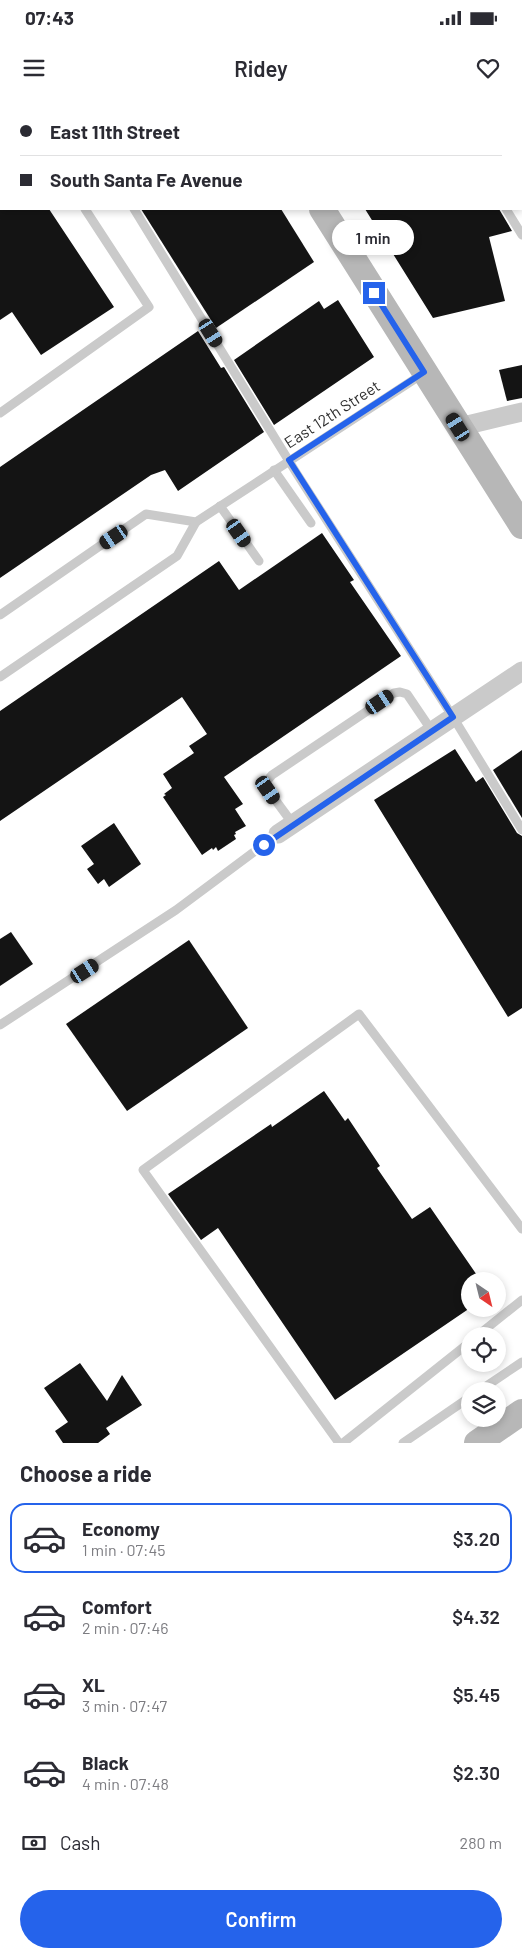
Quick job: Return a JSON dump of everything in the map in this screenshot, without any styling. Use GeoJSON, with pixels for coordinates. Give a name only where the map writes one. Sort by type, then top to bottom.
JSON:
{"type":"FeatureCollection","features":[{"type":"Feature","properties":{"kind":"main road"},"geometry":{"type":"LineString","coordinates":[[323,210],[522,526]]}},
{"type":"Feature","properties":{"kind":"main road"},"geometry":{"type":"LineString","coordinates":[[477,1443],[522,1412]]}},
{"type":"Feature","properties":{"kind":"street"},"geometry":{"type":"LineString","coordinates":[[458,427],[522,412]]}},
{"type":"Feature","properties":{"kind":"street"},"geometry":{"type":"LineString","coordinates":[[285,829],[522,671]]}},
{"type":"Feature","properties":{"kind":"lane"},"geometry":{"type":"LineString","coordinates":[[0,413],[149,307],[86,210]]}},
{"type":"Feature","properties":{"kind":"lane"},"geometry":{"type":"LineString","coordinates":[[135,210],[289,460],[453,717],[522,830]]}},
{"type":"Feature","properties":{"kind":"lane"},"geometry":{"type":"LineString","coordinates":[[507,210],[522,235]]}},
{"type":"Feature","properties":{"kind":"lane","name":"East 12th Street"},"geometry":{"type":"LineString","coordinates":[[196,522],[424,372]]}},
{"type":"Feature","properties":{"kind":"lane"},"geometry":{"type":"LineString","coordinates":[[274,470],[311,523]]}},
{"type":"Feature","properties":{"kind":"lane"},"geometry":{"type":"LineString","coordinates":[[220,506],[259,561]]}},
{"type":"Feature","properties":{"kind":"lane"},"geometry":{"type":"LineString","coordinates":[[0,615],[146,514],[196,522],[177,556],[0,677]]}},
{"type":"Feature","properties":{"kind":"lane"},"geometry":{"type":"LineString","coordinates":[[0,1025],[176,910],[285,829],[266,782],[279,770],[394,693],[407,694],[432,730]]}},
{"type":"Feature","properties":{"kind":"lane"},"geometry":{"type":"LineString","coordinates":[[339,1443],[143,1170],[359,1014],[522,1229]]}},
{"type":"Feature","properties":{"kind":"lane"},"geometry":{"type":"LineString","coordinates":[[488,1327],[522,1300]]}},
{"type":"Feature","properties":{"kind":"lane"},"geometry":{"type":"LineString","coordinates":[[343,1443],[461,1349]]}},
{"type":"Feature","properties":{"kind":"lane"},"geometry":{"type":"LineString","coordinates":[[492,1382],[522,1362]]}},
{"type":"Feature","properties":{"kind":"lane"},"geometry":{"type":"LineString","coordinates":[[404,1443],[461,1403]]}},
{"type":"Feature","properties":{"kind":"building"},"geometry":{"type":"Polygon","coordinates":[[[0,210],[50,210],[114,307],[41,355],[12,312],[0,320],[0,210]]]}},
{"type":"Feature","properties":{"kind":"building"},"geometry":{"type":"Polygon","coordinates":[[[142,210],[282,210],[314,262],[216,328],[142,210]]]}},
{"type":"Feature","properties":{"kind":"building"},"geometry":{"type":"Polygon","coordinates":[[[366,210],[500,210],[512,231],[489,237],[505,301],[433,318],[366,210]]]}},
{"type":"Feature","properties":{"kind":"building"},"geometry":{"type":"Polygon","coordinates":[[[338,300],[374,357],[274,425],[234,360],[319,301],[324,309],[338,300]]]}},
{"type":"Feature","properties":{"kind":"building"},"geometry":{"type":"Polygon","coordinates":[[[198,331],[221,368],[224,367],[264,432],[178,491],[165,470],[151,475],[0,578],[0,467],[198,331]]]}},
{"type":"Feature","properties":{"kind":"building"},"geometry":{"type":"Polygon","coordinates":[[[522,365],[522,398],[507,401],[499,370],[522,365]]]}},
{"type":"Feature","properties":{"kind":"building"},"geometry":{"type":"Polygon","coordinates":[[[322,533],[354,580],[350,582],[401,656],[224,777],[243,804],[235,809],[246,826],[235,832],[236,839],[218,851],[216,847],[213,850],[212,848],[202,855],[163,797],[172,788],[163,774],[194,753],[189,746],[207,734],[182,697],[0,821],[0,711],[219,561],[239,590],[322,533]]]}},
{"type":"Feature","properties":{"kind":"building"},"geometry":{"type":"Polygon","coordinates":[[[455,749],[476,782],[483,777],[517,833],[522,836],[522,1008],[508,1017],[374,800],[455,749]]]}},
{"type":"Feature","properties":{"kind":"building"},"geometry":{"type":"Polygon","coordinates":[[[522,750],[522,818],[493,770],[522,750]]]}},
{"type":"Feature","properties":{"kind":"building"},"geometry":{"type":"Polygon","coordinates":[[[114,823],[141,864],[109,887],[104,879],[98,884],[87,869],[94,864],[81,846],[114,823]]]}},
{"type":"Feature","properties":{"kind":"building"},"geometry":{"type":"Polygon","coordinates":[[[11,932],[33,964],[0,986],[0,939],[11,932]]]}},
{"type":"Feature","properties":{"kind":"building"},"geometry":{"type":"Polygon","coordinates":[[[189,940],[248,1028],[127,1111],[66,1024],[189,940]]]}},
{"type":"Feature","properties":{"kind":"building"},"geometry":{"type":"Polygon","coordinates":[[[324,1091],[345,1121],[348,1118],[380,1166],[377,1168],[412,1219],[430,1207],[475,1272],[461,1272],[461,1314],[335,1400],[218,1228],[201,1240],[168,1194],[271,1124],[272,1127],[324,1091]]]}},
{"type":"Feature","properties":{"kind":"building"},"geometry":{"type":"Polygon","coordinates":[[[80,1363],[107,1401],[122,1375],[142,1405],[106,1428],[110,1434],[98,1443],[63,1443],[55,1431],[68,1422],[44,1388],[80,1363]]]}},
{"type":"Feature","properties":{"kind":"route"},"geometry":{"type":"LineString","coordinates":[[264,845],[453,717],[289,460],[424,372],[374,293]]}}]}
